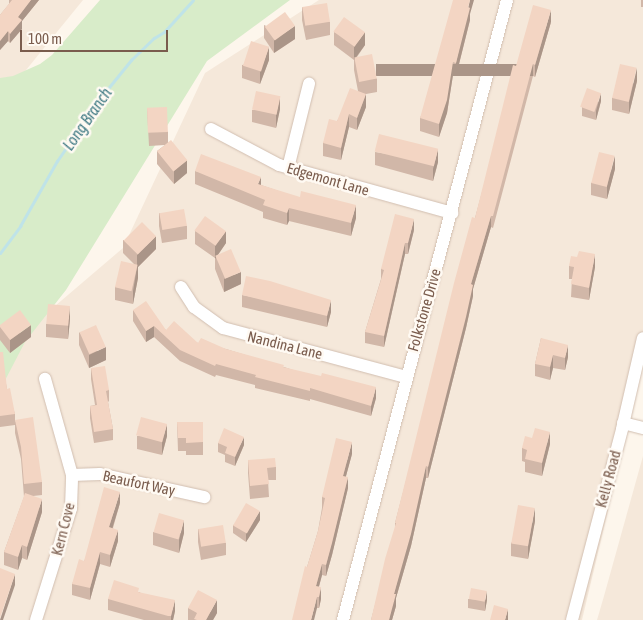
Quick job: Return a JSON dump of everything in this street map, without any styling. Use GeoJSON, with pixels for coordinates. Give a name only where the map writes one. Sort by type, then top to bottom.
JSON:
{"type":"FeatureCollection","features":[{"type":"Feature","properties":{"kind":"street","name":"Folkstone Drive"},"geometry":{"type":"LineString","coordinates":[[343,620],[507,0]]}},
{"type":"Feature","properties":{"kind":"street"},"geometry":{"type":"LineString","coordinates":[[288,168],[309,84]]}},
{"type":"Feature","properties":{"kind":"street","name":"Edgemont Lane"},"geometry":{"type":"LineString","coordinates":[[211,129],[270,162],[452,213]]}},
{"type":"Feature","properties":{"kind":"street","name":"Nandina Lane"},"geometry":{"type":"LineString","coordinates":[[181,287],[194,307],[223,328],[406,376]]}},
{"type":"Feature","properties":{"kind":"street","name":"Kelly Road"},"geometry":{"type":"LineString","coordinates":[[572,620],[624,423],[643,338]]}},
{"type":"Feature","properties":{"kind":"street","name":"Kern Cove"},"geometry":{"type":"LineString","coordinates":[[38,620],[71,508],[72,475],[45,379]]}},
{"type":"Feature","properties":{"kind":"street"},"geometry":{"type":"LineString","coordinates":[[624,423],[643,428]]}},
{"type":"Feature","properties":{"kind":"street","name":"Beaufort Way"},"geometry":{"type":"LineString","coordinates":[[72,475],[100,474],[204,497]]}},
{"type":"Feature","properties":{"kind":"shaded area"},"geometry":{"type":"Polygon","coordinates":[[[0,0],[83,0],[0,102],[0,0]]]}},
{"type":"Feature","properties":{"kind":"shaded area"},"geometry":{"type":"Polygon","coordinates":[[[319,0],[643,0],[643,363],[582,620],[0,620],[0,339],[14,341],[123,248],[205,73],[319,0]]]}},
{"type":"Feature","properties":{"kind":"shaded area"},"geometry":{"type":"Polygon","coordinates":[[[643,456],[643,620],[597,620],[604,596],[643,456]]]}},
{"type":"Feature","properties":{"kind":"green space"},"geometry":{"type":"Polygon","coordinates":[[[100,0],[290,0],[207,61],[66,290],[25,342],[0,390],[0,78],[13,76],[40,64],[52,55],[100,0]]]}},
{"type":"Feature","properties":{"kind":"building"},"geometry":{"type":"Polygon","coordinates":[[[12,0],[31,0],[18,17],[22,20],[10,34],[8,31],[0,41],[0,15],[12,0]]]}},
{"type":"Feature","properties":{"kind":"building"},"geometry":{"type":"Polygon","coordinates":[[[453,0],[470,0],[468,7],[470,8],[456,63],[453,62],[447,100],[439,124],[420,118],[453,0]]]}},
{"type":"Feature","properties":{"kind":"building"},"geometry":{"type":"Polygon","coordinates":[[[327,3],[330,22],[305,26],[302,7],[327,3]]]}},
{"type":"Feature","properties":{"kind":"building"},"geometry":{"type":"Polygon","coordinates":[[[533,5],[551,10],[535,65],[533,64],[493,216],[491,216],[471,284],[473,285],[466,317],[428,467],[426,466],[389,620],[371,620],[454,283],[472,217],[475,218],[513,65],[516,66],[533,5]]]}},
{"type":"Feature","properties":{"kind":"building"},"geometry":{"type":"Polygon","coordinates":[[[285,12],[295,26],[275,40],[265,27],[285,12]]]}},
{"type":"Feature","properties":{"kind":"building"},"geometry":{"type":"Polygon","coordinates":[[[344,17],[365,32],[354,47],[333,32],[344,17]]]}},
{"type":"Feature","properties":{"kind":"building"},"geometry":{"type":"Polygon","coordinates":[[[251,41],[269,47],[261,72],[243,66],[251,41]]]}},
{"type":"Feature","properties":{"kind":"building"},"geometry":{"type":"Polygon","coordinates":[[[372,54],[377,79],[359,82],[354,57],[372,54]]]}},
{"type":"Feature","properties":{"kind":"building"},"geometry":{"type":"Polygon","coordinates":[[[620,64],[637,68],[629,102],[612,98],[620,64]]]}},
{"type":"Feature","properties":{"kind":"building"},"geometry":{"type":"Polygon","coordinates":[[[350,88],[366,94],[357,118],[349,114],[341,148],[323,143],[329,119],[337,121],[350,88]]]}},
{"type":"Feature","properties":{"kind":"building"},"geometry":{"type":"Polygon","coordinates":[[[587,88],[601,93],[594,112],[580,107],[587,88]]]}},
{"type":"Feature","properties":{"kind":"building"},"geometry":{"type":"Polygon","coordinates":[[[256,91],[280,96],[277,115],[252,110],[256,91]]]}},
{"type":"Feature","properties":{"kind":"building"},"geometry":{"type":"Polygon","coordinates":[[[167,107],[168,132],[148,133],[147,108],[167,107]]]}},
{"type":"Feature","properties":{"kind":"building"},"geometry":{"type":"Polygon","coordinates":[[[379,134],[438,149],[434,166],[375,151],[379,134]]]}},
{"type":"Feature","properties":{"kind":"building"},"geometry":{"type":"Polygon","coordinates":[[[171,140],[187,160],[173,172],[157,151],[171,140]]]}},
{"type":"Feature","properties":{"kind":"building"},"geometry":{"type":"Polygon","coordinates":[[[599,152],[615,156],[607,187],[591,183],[599,152]]]}},
{"type":"Feature","properties":{"kind":"building"},"geometry":{"type":"Polygon","coordinates":[[[201,154],[261,177],[258,184],[300,197],[301,191],[356,205],[351,223],[289,208],[287,213],[263,205],[265,200],[195,171],[201,154]]]}},
{"type":"Feature","properties":{"kind":"building"},"geometry":{"type":"Polygon","coordinates":[[[184,209],[187,226],[162,230],[159,213],[184,209]]]}},
{"type":"Feature","properties":{"kind":"building"},"geometry":{"type":"Polygon","coordinates":[[[395,214],[414,219],[408,243],[405,243],[384,336],[365,332],[384,270],[381,269],[395,214]]]}},
{"type":"Feature","properties":{"kind":"building"},"geometry":{"type":"Polygon","coordinates":[[[205,216],[226,231],[215,246],[194,231],[205,216]]]}},
{"type":"Feature","properties":{"kind":"building"},"geometry":{"type":"Polygon","coordinates":[[[142,222],[156,236],[138,255],[124,240],[142,222]]]}},
{"type":"Feature","properties":{"kind":"building"},"geometry":{"type":"Polygon","coordinates":[[[231,249],[241,272],[225,279],[215,256],[231,249]]]}},
{"type":"Feature","properties":{"kind":"building"},"geometry":{"type":"Polygon","coordinates":[[[579,251],[595,254],[589,288],[571,284],[574,267],[569,266],[571,256],[577,257],[579,251]]]}},
{"type":"Feature","properties":{"kind":"building"},"geometry":{"type":"Polygon","coordinates":[[[121,261],[138,265],[131,291],[115,287],[121,261]]]}},
{"type":"Feature","properties":{"kind":"building"},"geometry":{"type":"Polygon","coordinates":[[[246,276],[270,281],[331,300],[327,316],[242,295],[246,276]]]}},
{"type":"Feature","properties":{"kind":"building"},"geometry":{"type":"Polygon","coordinates":[[[146,301],[166,330],[174,321],[198,343],[201,338],[226,349],[284,365],[283,367],[321,376],[322,373],[376,387],[371,406],[310,388],[310,391],[255,377],[256,375],[216,364],[215,366],[180,350],[154,326],[146,331],[133,310],[146,301]]]}},
{"type":"Feature","properties":{"kind":"building"},"geometry":{"type":"Polygon","coordinates":[[[48,304],[70,306],[68,326],[46,324],[48,304]]]}},
{"type":"Feature","properties":{"kind":"building"},"geometry":{"type":"Polygon","coordinates":[[[20,310],[31,325],[10,340],[0,325],[20,310]]]}},
{"type":"Feature","properties":{"kind":"building"},"geometry":{"type":"Polygon","coordinates":[[[96,325],[106,347],[89,354],[80,332],[96,325]]]}},
{"type":"Feature","properties":{"kind":"building"},"geometry":{"type":"Polygon","coordinates":[[[541,338],[568,345],[565,358],[553,355],[550,367],[535,364],[541,338]]]}},
{"type":"Feature","properties":{"kind":"building"},"geometry":{"type":"Polygon","coordinates":[[[0,352],[3,352],[7,389],[10,388],[15,414],[0,416],[0,352]]]}},
{"type":"Feature","properties":{"kind":"building"},"geometry":{"type":"Polygon","coordinates":[[[105,366],[109,390],[106,391],[113,429],[94,432],[90,406],[97,405],[91,368],[105,366]]]}},
{"type":"Feature","properties":{"kind":"building"},"geometry":{"type":"Polygon","coordinates":[[[33,417],[42,482],[24,484],[21,447],[15,420],[33,417]]]}},
{"type":"Feature","properties":{"kind":"building"},"geometry":{"type":"Polygon","coordinates":[[[141,417],[167,424],[162,442],[136,435],[141,417]]]}},
{"type":"Feature","properties":{"kind":"building"},"geometry":{"type":"Polygon","coordinates":[[[177,422],[203,422],[203,442],[186,443],[186,438],[178,438],[177,422]]]}},
{"type":"Feature","properties":{"kind":"building"},"geometry":{"type":"Polygon","coordinates":[[[224,428],[244,437],[235,457],[225,453],[227,447],[218,443],[224,428]]]}},
{"type":"Feature","properties":{"kind":"building"},"geometry":{"type":"Polygon","coordinates":[[[535,428],[550,432],[542,463],[525,459],[527,450],[522,448],[525,436],[532,438],[535,428]]]}},
{"type":"Feature","properties":{"kind":"building"},"geometry":{"type":"Polygon","coordinates":[[[336,438],[352,442],[343,476],[348,477],[332,543],[326,565],[322,564],[316,586],[321,587],[319,597],[317,597],[311,620],[292,620],[305,566],[307,567],[318,531],[325,498],[322,497],[336,438]]]}},
{"type":"Feature","properties":{"kind":"building"},"geometry":{"type":"Polygon","coordinates":[[[275,458],[276,467],[267,468],[269,484],[250,486],[248,460],[275,458]]]}},
{"type":"Feature","properties":{"kind":"building"},"geometry":{"type":"Polygon","coordinates":[[[104,487],[120,492],[109,527],[118,530],[110,555],[100,552],[90,588],[72,584],[79,559],[84,561],[104,487]]]}},
{"type":"Feature","properties":{"kind":"building"},"geometry":{"type":"Polygon","coordinates":[[[25,493],[42,499],[27,547],[22,545],[18,557],[4,552],[25,493]]]}},
{"type":"Feature","properties":{"kind":"building"},"geometry":{"type":"Polygon","coordinates":[[[246,503],[260,511],[247,534],[233,526],[246,503]]]}},
{"type":"Feature","properties":{"kind":"building"},"geometry":{"type":"Polygon","coordinates":[[[518,505],[535,508],[528,546],[511,543],[518,505]]]}},
{"type":"Feature","properties":{"kind":"building"},"geometry":{"type":"Polygon","coordinates":[[[159,513],[184,520],[178,539],[153,532],[159,513]]]}},
{"type":"Feature","properties":{"kind":"building"},"geometry":{"type":"Polygon","coordinates":[[[223,525],[226,543],[201,547],[198,529],[223,525]]]}},
{"type":"Feature","properties":{"kind":"building"},"geometry":{"type":"Polygon","coordinates":[[[0,568],[15,574],[0,618],[0,568]]]}},
{"type":"Feature","properties":{"kind":"building"},"geometry":{"type":"Polygon","coordinates":[[[114,580],[139,588],[138,592],[175,600],[171,616],[108,599],[114,580]]]}},
{"type":"Feature","properties":{"kind":"building"},"geometry":{"type":"Polygon","coordinates":[[[471,588],[487,591],[485,602],[469,599],[471,588]]]}},
{"type":"Feature","properties":{"kind":"building"},"geometry":{"type":"Polygon","coordinates":[[[198,590],[217,600],[206,620],[194,619],[197,613],[188,608],[198,590]]]}},
{"type":"Feature","properties":{"kind":"building"},"geometry":{"type":"Polygon","coordinates":[[[494,605],[508,609],[505,620],[490,620],[494,605]]]}},
{"type":"Feature","properties":{"kind":"waterway","name":"Long Branch"},"geometry":{"type":"LineString","coordinates":[[0,253],[20,226],[57,161],[101,97],[131,60],[154,38],[164,32],[193,0]]}}]}
